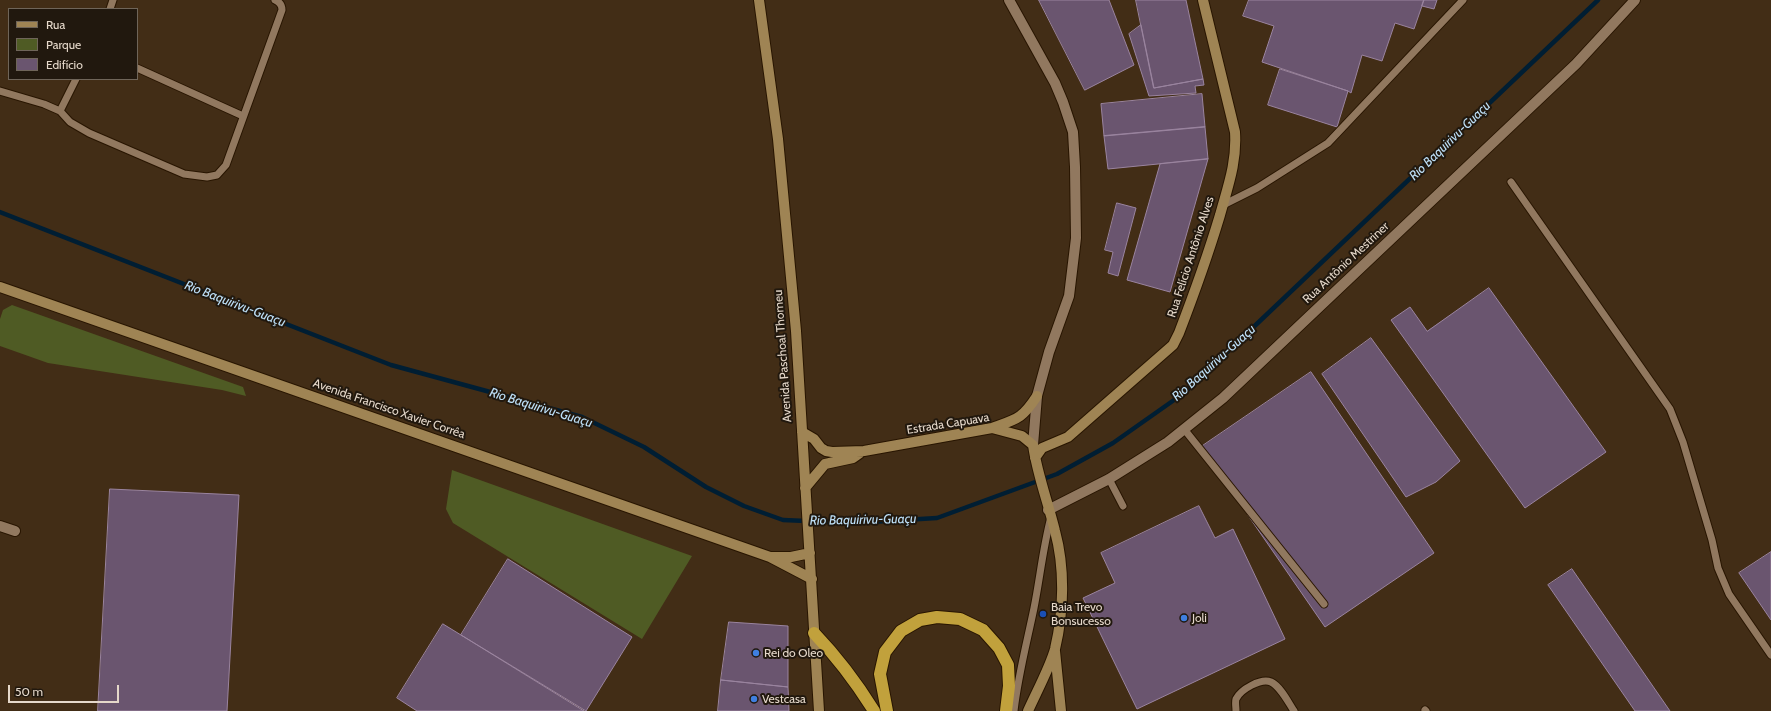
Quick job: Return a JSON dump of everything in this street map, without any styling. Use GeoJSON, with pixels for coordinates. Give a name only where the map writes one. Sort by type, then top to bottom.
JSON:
{"type":"FeatureCollection","features":[{"type":"Feature","properties":{"kind":"highway"},"geometry":{"type":"LineString","coordinates":[[887,711],[880,674],[886,652],[901,631],[920,620],[938,616],[960,619],[983,630],[1000,648],[1008,665],[1009,686],[1006,711]]}},
{"type":"Feature","properties":{"kind":"highway"},"geometry":{"type":"LineString","coordinates":[[814,633],[836,656],[859,686],[874,711]]}},
{"type":"Feature","properties":{"kind":"main road","name":"Avenida Paschoal Thomeu"},"geometry":{"type":"LineString","coordinates":[[759,0],[778,139],[796,331],[819,711]]}},
{"type":"Feature","properties":{"kind":"main road","name":"Rua Felício Antônio Alves"},"geometry":{"type":"LineString","coordinates":[[1035,461],[1042,448],[1068,437],[1173,345],[1179,333],[1208,255],[1234,167],[1236,149],[1235,132],[1203,0]]}},
{"type":"Feature","properties":{"kind":"main road","name":"Avenida Francisco Xavier Corrêa"},"geometry":{"type":"LineString","coordinates":[[0,287],[770,557],[812,579]]}},
{"type":"Feature","properties":{"kind":"main road"},"geometry":{"type":"LineString","coordinates":[[992,428],[1014,420],[1026,413],[1037,396]]}},
{"type":"Feature","properties":{"kind":"main road","name":"Estrada Capuava"},"geometry":{"type":"LineString","coordinates":[[802,432],[814,438],[820,448],[826,451],[864,451],[992,428],[1022,436],[1033,445]]}},
{"type":"Feature","properties":{"kind":"main road"},"geometry":{"type":"LineString","coordinates":[[1028,711],[1054,650],[1063,590],[1055,531],[1035,461],[1033,445]]}},
{"type":"Feature","properties":{"kind":"main road","name":"Estrada Capuava"},"geometry":{"type":"LineString","coordinates":[[805,492],[825,464],[853,458],[864,451]]}},
{"type":"Feature","properties":{"kind":"main road","name":"Avenida Francisco Xavier Corrêa"},"geometry":{"type":"LineString","coordinates":[[770,557],[791,557],[810,554]]}},
{"type":"Feature","properties":{"kind":"main road"},"geometry":{"type":"LineString","coordinates":[[1054,650],[1061,711]]}},
{"type":"Feature","properties":{"kind":"street"},"geometry":{"type":"LineString","coordinates":[[1009,0],[1055,83],[1073,132],[1075,167],[1076,238],[1069,296],[1037,396],[1033,445]]}},
{"type":"Feature","properties":{"kind":"street","name":"Rua Antônio Mestriner"},"geometry":{"type":"LineString","coordinates":[[1049,514],[1168,442],[1223,398],[1576,64],[1635,0]]}},
{"type":"Feature","properties":{"kind":"street"},"geometry":{"type":"LineString","coordinates":[[0,526],[15,531]]}},
{"type":"Feature","properties":{"kind":"lane"},"geometry":{"type":"LineString","coordinates":[[0,91],[44,104],[60,111],[70,122],[111,144],[184,174],[207,177],[217,175],[223,170],[282,10],[282,6],[275,0]]}},
{"type":"Feature","properties":{"kind":"lane"},"geometry":{"type":"LineString","coordinates":[[1223,205],[1257,188],[1328,143],[1463,0]]}},
{"type":"Feature","properties":{"kind":"lane"},"geometry":{"type":"LineString","coordinates":[[138,68],[243,116]]}},
{"type":"Feature","properties":{"kind":"lane"},"geometry":{"type":"LineString","coordinates":[[60,111],[76,80]]}},
{"type":"Feature","properties":{"kind":"lane"},"geometry":{"type":"LineString","coordinates":[[1511,182],[1670,409],[1683,442],[1712,540],[1718,568],[1729,594],[1771,654]]}},
{"type":"Feature","properties":{"kind":"lane"},"geometry":{"type":"LineString","coordinates":[[1184,429],[1324,604]]}},
{"type":"Feature","properties":{"kind":"lane"},"geometry":{"type":"LineString","coordinates":[[1109,479],[1123,506]]}},
{"type":"Feature","properties":{"kind":"lane"},"geometry":{"type":"LineString","coordinates":[[1014,711],[1017,685],[1034,607],[1049,514]]}},
{"type":"Feature","properties":{"kind":"lane"},"geometry":{"type":"LineString","coordinates":[[1236,711],[1236,699],[1244,690],[1260,682],[1269,682],[1277,687],[1294,711]]}},
{"type":"Feature","properties":{"kind":"green space"},"geometry":{"type":"Polygon","coordinates":[[[12,305],[243,387],[246,396],[222,390],[48,363],[0,346],[0,319],[3,310],[12,305]]]}},
{"type":"Feature","properties":{"kind":"green space"},"geometry":{"type":"Polygon","coordinates":[[[452,470],[692,556],[642,639],[453,523],[446,509],[452,470]]]}},
{"type":"Feature","properties":{"kind":"building"},"geometry":{"type":"Polygon","coordinates":[[[1039,0],[1109,0],[1134,65],[1085,90],[1039,0]]]}},
{"type":"Feature","properties":{"kind":"building"},"geometry":{"type":"Polygon","coordinates":[[[1136,0],[1186,0],[1203,79],[1154,88],[1136,0]]]}},
{"type":"Feature","properties":{"kind":"building"},"geometry":{"type":"Polygon","coordinates":[[[1249,0],[1424,0],[1414,29],[1395,23],[1382,61],[1362,55],[1351,93],[1262,62],[1274,26],[1243,16],[1249,0]]]}},
{"type":"Feature","properties":{"kind":"building"},"geometry":{"type":"Polygon","coordinates":[[[1424,0],[1437,0],[1434,9],[1422,6],[1424,0]]]}},
{"type":"Feature","properties":{"kind":"building"},"geometry":{"type":"Polygon","coordinates":[[[1141,25],[1154,88],[1203,79],[1204,85],[1195,86],[1196,93],[1149,96],[1129,34],[1141,25]]]}},
{"type":"Feature","properties":{"kind":"building"},"geometry":{"type":"Polygon","coordinates":[[[1280,69],[1348,91],[1337,127],[1268,105],[1280,69]]]}},
{"type":"Feature","properties":{"kind":"building"},"geometry":{"type":"Polygon","coordinates":[[[1202,94],[1205,127],[1104,136],[1101,104],[1202,94]]]}},
{"type":"Feature","properties":{"kind":"building"},"geometry":{"type":"Polygon","coordinates":[[[1205,127],[1208,159],[1108,169],[1104,136],[1205,127]]]}},
{"type":"Feature","properties":{"kind":"building"},"geometry":{"type":"Polygon","coordinates":[[[1208,159],[1170,292],[1127,280],[1160,164],[1208,159]]]}},
{"type":"Feature","properties":{"kind":"building"},"geometry":{"type":"Polygon","coordinates":[[[1117,203],[1136,208],[1118,276],[1108,273],[1113,252],[1105,250],[1117,203]]]}},
{"type":"Feature","properties":{"kind":"building"},"geometry":{"type":"Polygon","coordinates":[[[1489,288],[1606,452],[1525,508],[1391,320],[1410,307],[1427,331],[1489,288]]]}},
{"type":"Feature","properties":{"kind":"building"},"geometry":{"type":"Polygon","coordinates":[[[1371,338],[1460,461],[1436,482],[1406,497],[1322,374],[1371,338]]]}},
{"type":"Feature","properties":{"kind":"building"},"geometry":{"type":"Polygon","coordinates":[[[1311,372],[1434,553],[1325,627],[1201,447],[1311,372]]]}},
{"type":"Feature","properties":{"kind":"building"},"geometry":{"type":"Polygon","coordinates":[[[110,489],[239,495],[227,711],[98,711],[110,489]]]}},
{"type":"Feature","properties":{"kind":"building","name":"Joli"},"geometry":{"type":"Polygon","coordinates":[[[1199,506],[1215,538],[1233,529],[1285,639],[1137,709],[1083,598],[1115,583],[1101,553],[1199,506]]]}},
{"type":"Feature","properties":{"kind":"building"},"geometry":{"type":"Polygon","coordinates":[[[1771,552],[1771,620],[1739,573],[1771,552]]]}},
{"type":"Feature","properties":{"kind":"building"},"geometry":{"type":"Polygon","coordinates":[[[508,559],[632,637],[586,711],[461,635],[508,559]]]}},
{"type":"Feature","properties":{"kind":"building"},"geometry":{"type":"Polygon","coordinates":[[[1572,569],[1670,711],[1635,711],[1548,585],[1572,569]]]}},
{"type":"Feature","properties":{"kind":"building","name":"Rei do Oleo"},"geometry":{"type":"Polygon","coordinates":[[[729,622],[788,626],[788,687],[721,680],[729,622]]]}},
{"type":"Feature","properties":{"kind":"building"},"geometry":{"type":"Polygon","coordinates":[[[443,624],[584,711],[417,711],[397,698],[443,624]]]}},
{"type":"Feature","properties":{"kind":"building","name":"Vestcasa"},"geometry":{"type":"Polygon","coordinates":[[[721,680],[788,687],[789,711],[718,711],[721,680]]]}},
{"type":"Feature","properties":{"kind":"waterway","name":"Rio Baquirivu-Guaçu"},"geometry":{"type":"LineString","coordinates":[[0,212],[391,365],[582,417],[644,447],[706,487],[744,506],[783,520],[854,523],[937,518],[1057,474],[1113,443],[1184,393],[1598,0]]}},
{"type":"Feature","properties":{"kind":"place","name":"Baia Trevo Bonsucesso"},"geometry":{"type":"Point","coordinates":[1043,614]}},
{"type":"Feature","properties":{"kind":"place","name":"Joli"},"geometry":{"type":"Point","coordinates":[1184,618]}},
{"type":"Feature","properties":{"kind":"place","name":"Rei do Oleo"},"geometry":{"type":"Point","coordinates":[756,653]}},
{"type":"Feature","properties":{"kind":"place","name":"Vestcasa"},"geometry":{"type":"Point","coordinates":[754,699]}}]}
